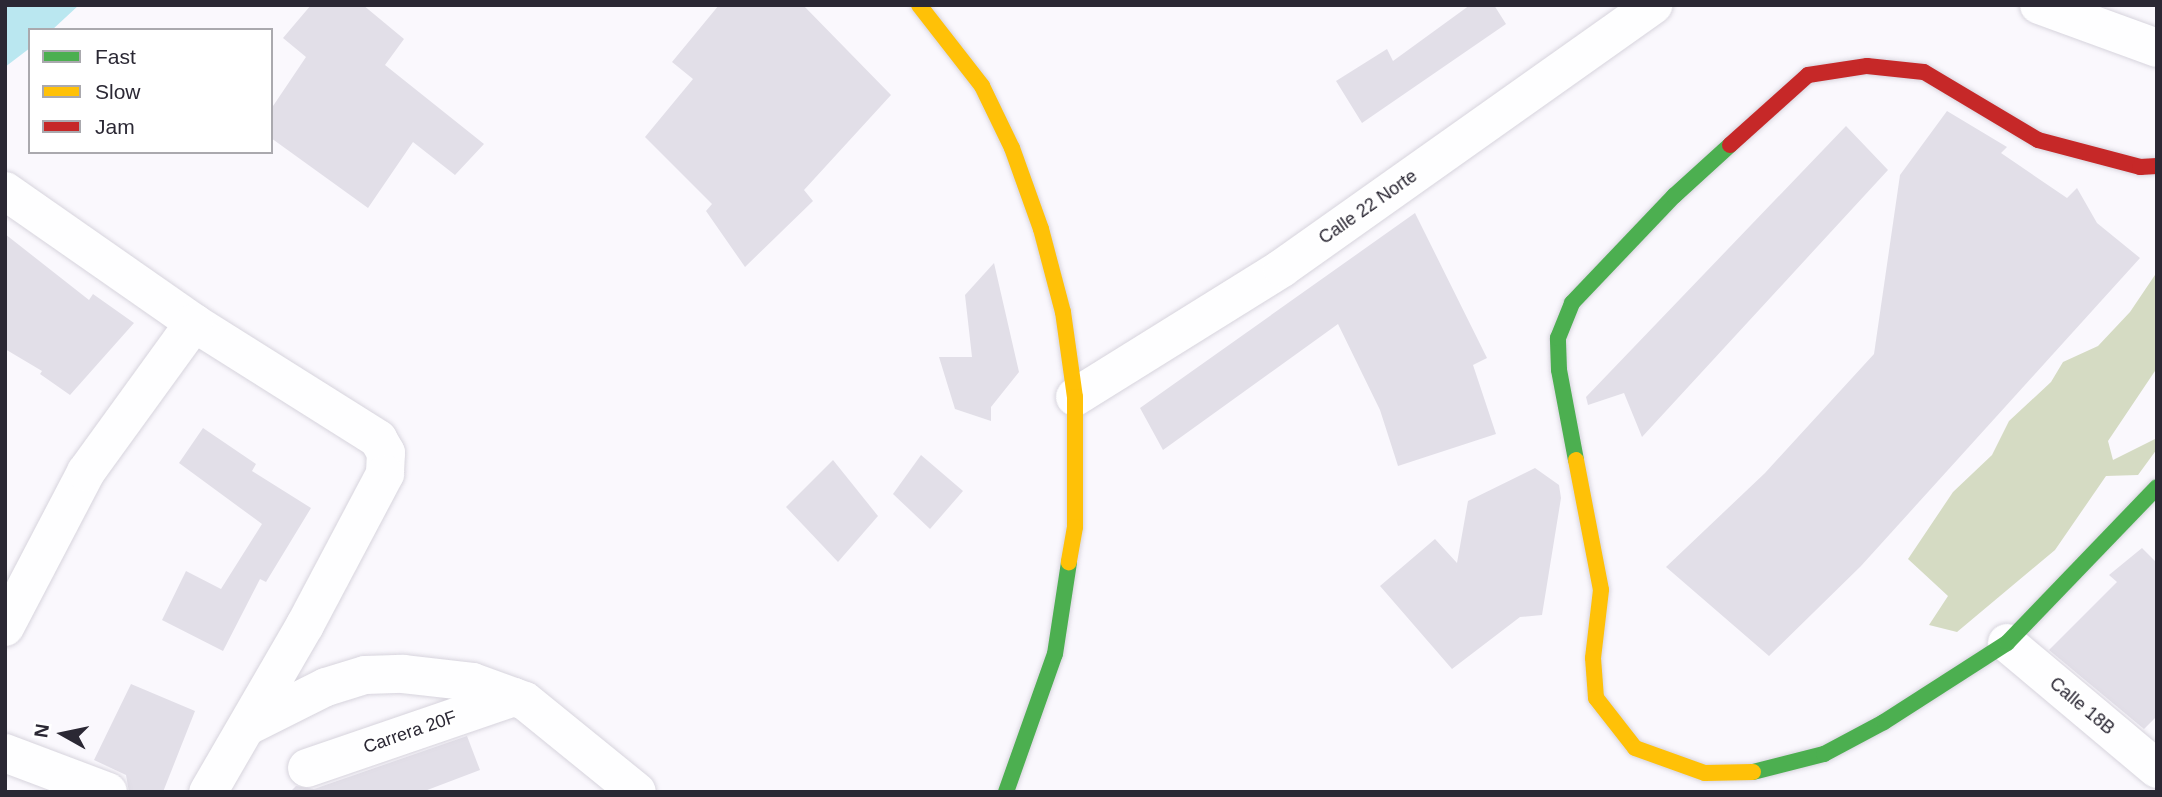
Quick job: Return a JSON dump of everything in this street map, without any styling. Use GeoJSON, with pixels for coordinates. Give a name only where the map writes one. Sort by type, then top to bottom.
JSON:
{"type":"FeatureCollection","features":[{"type":"Feature","properties":{"kind":"street"},"geometry":{"type":"LineString","coordinates":[[919,5],[982,86],[1012,148],[1041,229],[1063,312],[1075,397],[1075,527],[1055,654],[1006,792]]}},
{"type":"Feature","properties":{"kind":"street","name":"Calle 22 Norte"},"geometry":{"type":"LineString","coordinates":[[1075,397],[1282,268],[1653,5]]}},
{"type":"Feature","properties":{"kind":"street"},"geometry":{"type":"LineString","coordinates":[[2039,5],[2153,42]]}},
{"type":"Feature","properties":{"kind":"street"},"geometry":{"type":"LineString","coordinates":[[2157,166],[2140,167],[2038,141],[1924,72],[1867,66],[1808,75],[1674,196],[1572,303],[1558,338],[1559,370],[1601,590],[1592,658],[1596,698],[1635,748],[1705,773],[1751,773],[1788,766],[1825,754],[1884,722],[2007,643],[2157,487]]}},
{"type":"Feature","properties":{"kind":"street"},"geometry":{"type":"LineString","coordinates":[[5,191],[194,323],[378,439],[386,453],[385,474],[208,792]]}},
{"type":"Feature","properties":{"kind":"street"},"geometry":{"type":"LineString","coordinates":[[5,626],[86,472],[194,323]]}},
{"type":"Feature","properties":{"kind":"street","name":"Calle 18B"},"geometry":{"type":"LineString","coordinates":[[2007,643],[2157,769]]}},
{"type":"Feature","properties":{"kind":"street"},"geometry":{"type":"LineString","coordinates":[[247,726],[326,687],[365,675],[403,674],[473,682],[525,701],[637,792]]}},
{"type":"Feature","properties":{"kind":"street","name":"Carrera 20F"},"geometry":{"type":"LineString","coordinates":[[307,768],[514,697]]}},
{"type":"Feature","properties":{"kind":"street"},"geometry":{"type":"LineString","coordinates":[[5,753],[108,792]]}},
{"type":"Feature","properties":{"kind":"street"},"geometry":{"type":"LineString","coordinates":[[595,759],[627,792]]}},
{"type":"Feature","properties":{"kind":"green space"},"geometry":{"type":"Polygon","coordinates":[[[2157,272],[2157,368],[2108,441],[2113,460],[2157,438],[2157,449],[2138,475],[2106,476],[2055,550],[1957,632],[1929,625],[1948,596],[1908,559],[1953,492],[1992,455],[2009,421],[2051,382],[2063,362],[2098,346],[2130,312],[2157,272]]]}},
{"type":"Feature","properties":{"kind":"water"},"geometry":{"type":"Polygon","coordinates":[[[5,5],[79,5],[54,28],[28,28],[28,50],[5,67],[5,5]]]}},
{"type":"Feature","properties":{"kind":"building"},"geometry":{"type":"Polygon","coordinates":[[[311,5],[363,5],[404,39],[385,65],[484,144],[455,175],[413,142],[368,208],[273,139],[273,106],[306,57],[283,38],[311,5]]]}},
{"type":"Feature","properties":{"kind":"building"},"geometry":{"type":"Polygon","coordinates":[[[719,5],[803,5],[891,95],[804,190],[813,201],[745,267],[706,211],[712,204],[645,137],[693,79],[672,62],[719,5]]]}},
{"type":"Feature","properties":{"kind":"building"},"geometry":{"type":"Polygon","coordinates":[[[1470,5],[1494,5],[1506,24],[1362,123],[1336,81],[1387,49],[1393,61],[1470,5]]]}},
{"type":"Feature","properties":{"kind":"building"},"geometry":{"type":"Polygon","coordinates":[[[1947,111],[2007,147],[2001,153],[2067,198],[2077,188],[2097,223],[2140,258],[1861,566],[1769,656],[1666,567],[1765,473],[1874,354],[1900,175],[1947,111]]]}},
{"type":"Feature","properties":{"kind":"building"},"geometry":{"type":"Polygon","coordinates":[[[1846,126],[1888,170],[1642,437],[1624,393],[1588,405],[1586,397],[1846,126]]]}},
{"type":"Feature","properties":{"kind":"building"},"geometry":{"type":"Polygon","coordinates":[[[1415,213],[1487,358],[1473,365],[1496,434],[1398,466],[1380,410],[1338,324],[1163,450],[1140,408],[1415,213]]]}},
{"type":"Feature","properties":{"kind":"building"},"geometry":{"type":"Polygon","coordinates":[[[5,234],[89,300],[93,294],[134,323],[70,395],[40,374],[42,371],[5,349],[5,234]]]}},
{"type":"Feature","properties":{"kind":"building"},"geometry":{"type":"Polygon","coordinates":[[[994,263],[1019,372],[991,407],[991,421],[955,409],[939,357],[972,357],[965,295],[994,263]]]}},
{"type":"Feature","properties":{"kind":"building"},"geometry":{"type":"Polygon","coordinates":[[[203,428],[256,464],[252,471],[311,508],[266,582],[260,579],[223,651],[162,620],[186,571],[221,589],[262,524],[179,463],[203,428]]]}},
{"type":"Feature","properties":{"kind":"building"},"geometry":{"type":"Polygon","coordinates":[[[921,455],[963,491],[930,529],[893,494],[921,455]]]}},
{"type":"Feature","properties":{"kind":"building"},"geometry":{"type":"Polygon","coordinates":[[[833,460],[878,516],[838,562],[786,507],[833,460]]]}},
{"type":"Feature","properties":{"kind":"building"},"geometry":{"type":"Polygon","coordinates":[[[1535,468],[1559,485],[1561,498],[1542,615],[1520,617],[1452,669],[1380,586],[1435,539],[1457,563],[1468,501],[1535,468]]]}},
{"type":"Feature","properties":{"kind":"building"},"geometry":{"type":"Polygon","coordinates":[[[2142,548],[2157,563],[2157,716],[2144,729],[2049,650],[2117,582],[2109,575],[2142,548]]]}},
{"type":"Feature","properties":{"kind":"building"},"geometry":{"type":"Polygon","coordinates":[[[131,684],[195,711],[163,792],[129,792],[126,775],[94,760],[131,684]]]}},
{"type":"Feature","properties":{"kind":"building"},"geometry":{"type":"Polygon","coordinates":[[[467,736],[480,770],[422,792],[290,792],[296,786],[314,789],[467,736]]]}},
{"type":"Feature","properties":{"kind":"traffic: fast"},"geometry":{"type":"LineString","coordinates":[[1576,460],[1559,370],[1558,338],[1572,303],[1674,196],[1730,145]]}},
{"type":"Feature","properties":{"kind":"traffic: fast"},"geometry":{"type":"LineString","coordinates":[[1753,772],[1824,754],[1884,722],[2007,643],[2157,487]]}},
{"type":"Feature","properties":{"kind":"traffic: fast"},"geometry":{"type":"LineString","coordinates":[[1006,792],[1055,654],[1069,562]]}},
{"type":"Feature","properties":{"kind":"traffic: slow"},"geometry":{"type":"LineString","coordinates":[[919,5],[982,86],[1012,148],[1041,229],[1063,312],[1075,397],[1075,527],[1069,562]]}},
{"type":"Feature","properties":{"kind":"traffic: slow"},"geometry":{"type":"LineString","coordinates":[[1576,460],[1601,590],[1593,658],[1596,698],[1635,748],[1705,773],[1753,772]]}},
{"type":"Feature","properties":{"kind":"traffic: jam"},"geometry":{"type":"LineString","coordinates":[[1730,145],[1808,75],[1867,66],[1924,72],[2038,140],[2140,167],[2157,166]]}}]}
